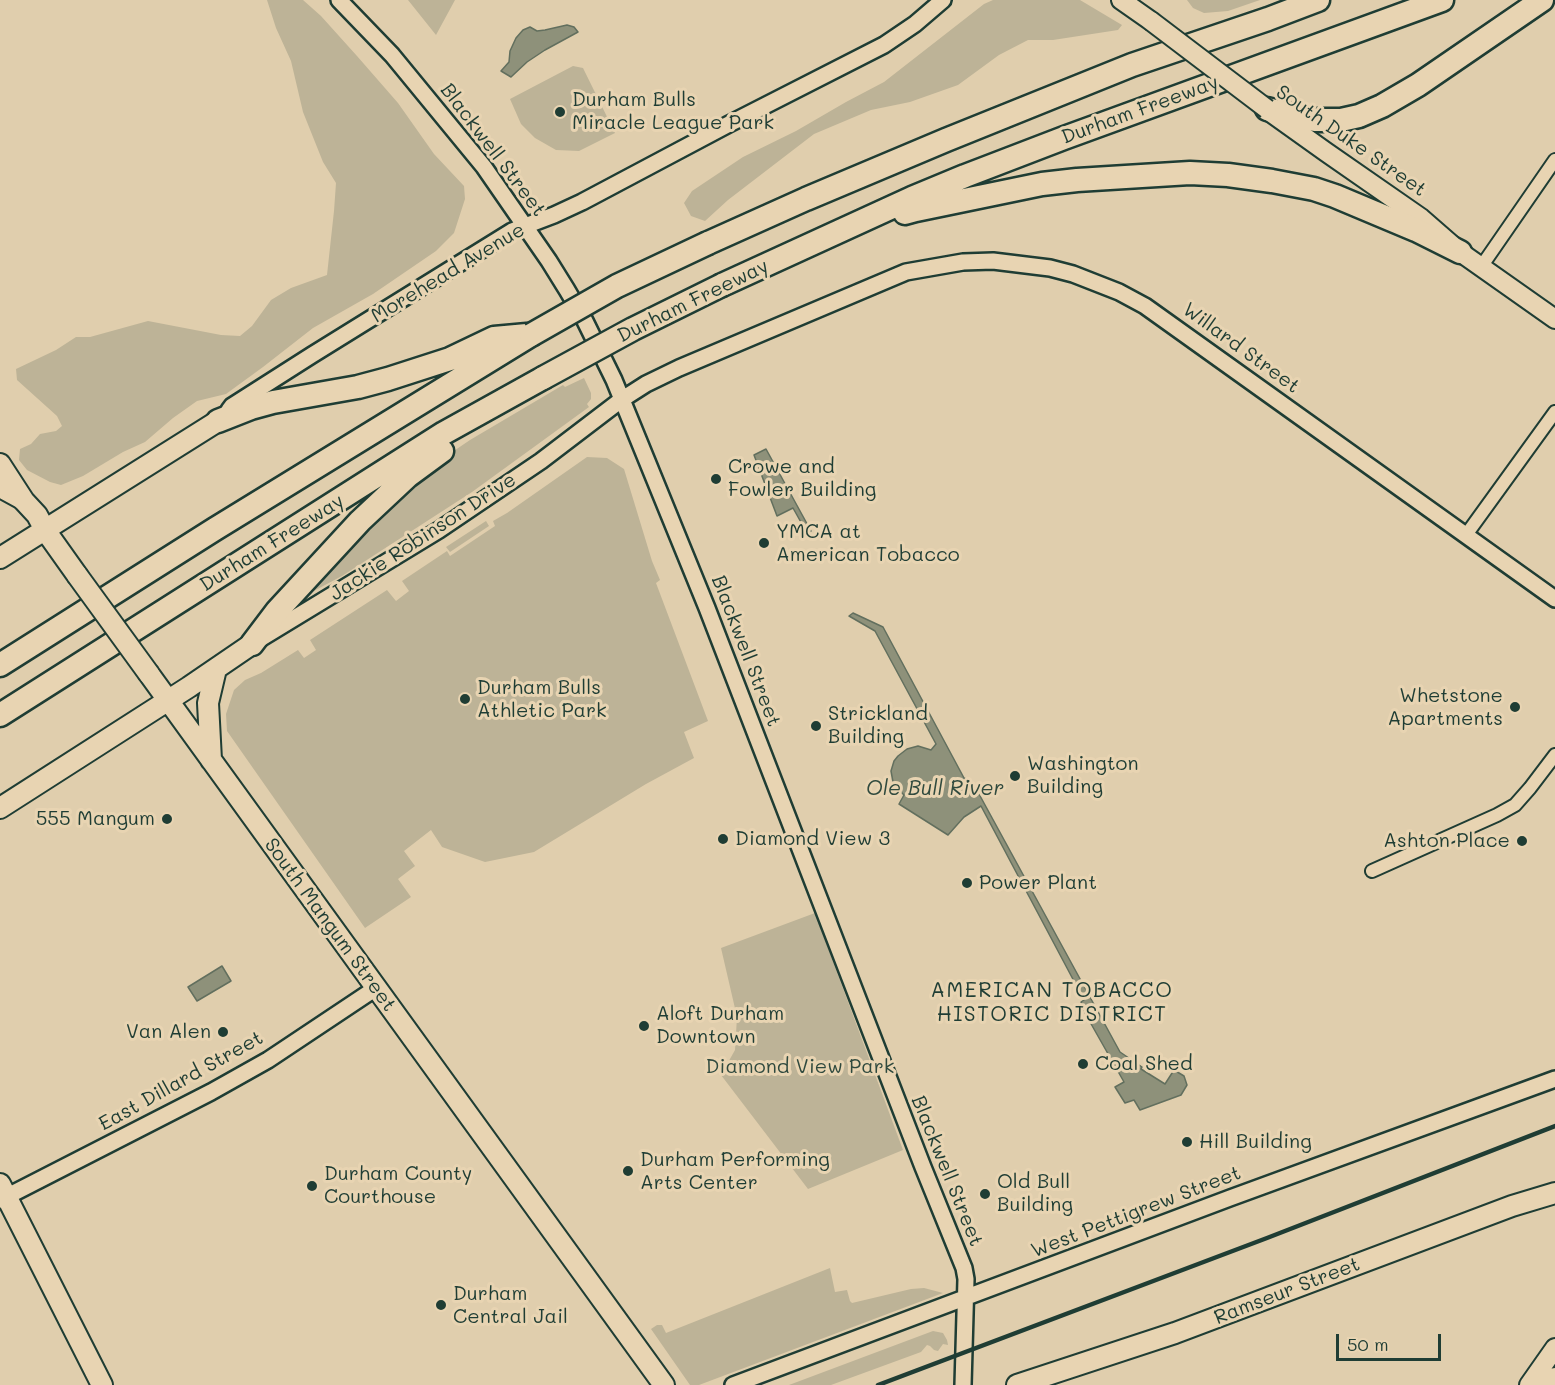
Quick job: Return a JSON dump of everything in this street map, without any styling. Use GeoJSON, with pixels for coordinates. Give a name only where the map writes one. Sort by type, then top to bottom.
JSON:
{"type":"FeatureCollection","features":[{"type":"Feature","properties":{"kind":"highway"},"geometry":{"type":"LineString","coordinates":[[1132,65],[1282,0]]}},
{"type":"Feature","properties":{"kind":"highway","name":"Durham Freeway"},"geometry":{"type":"LineString","coordinates":[[0,665],[205,535],[531,335],[617,286],[806,199],[935,145],[1132,65],[1318,0]]}},
{"type":"Feature","properties":{"kind":"highway","name":"Durham Freeway"},"geometry":{"type":"LineString","coordinates":[[0,715],[477,414],[633,329],[820,240],[987,167],[1442,0]]}},
{"type":"Feature","properties":{"kind":"highway"},"geometry":{"type":"LineString","coordinates":[[1267,109],[1316,120],[1341,120],[1359,116],[1418,86],[1542,0]]}},
{"type":"Feature","properties":{"kind":"highway"},"geometry":{"type":"LineString","coordinates":[[820,240],[916,210],[1042,184],[1190,173],[1272,181],[1314,189],[1416,230],[1460,252]]}},
{"type":"Feature","properties":{"kind":"highway"},"geometry":{"type":"LineString","coordinates":[[218,421],[273,402],[358,387],[388,379],[450,359],[494,338],[531,335]]}},
{"type":"Feature","properties":{"kind":"highway"},"geometry":{"type":"LineString","coordinates":[[252,644],[277,611],[360,521],[408,476],[447,447],[477,414]]}},
{"type":"Feature","properties":{"kind":"main road","name":"South Duke Street"},"geometry":{"type":"LineString","coordinates":[[1121,0],[1326,152],[1421,218],[1460,252],[1555,319]]}},
{"type":"Feature","properties":{"kind":"main road","name":"Morehead Avenue"},"geometry":{"type":"LineString","coordinates":[[0,558],[218,421]]}},
{"type":"Feature","properties":{"kind":"main road","name":"South Mangum Street"},"geometry":{"type":"LineString","coordinates":[[0,464],[77,575],[664,1385]]}},
{"type":"Feature","properties":{"kind":"main road"},"geometry":{"type":"LineString","coordinates":[[0,488],[24,501]]}},
{"type":"Feature","properties":{"kind":"main road","name":"Jackie Robinson Drive"},"geometry":{"type":"LineString","coordinates":[[0,808],[252,644]]}},
{"type":"Feature","properties":{"kind":"main road"},"geometry":{"type":"LineString","coordinates":[[211,760],[208,703],[216,669]]}},
{"type":"Feature","properties":{"kind":"main road","name":"Ramseur Street"},"geometry":{"type":"LineString","coordinates":[[1017,1385],[1175,1333],[1512,1206],[1555,1193]]}},
{"type":"Feature","properties":{"kind":"main road"},"geometry":{"type":"LineString","coordinates":[[2,1194],[102,1385]]}},
{"type":"Feature","properties":{"kind":"main road"},"geometry":{"type":"LineString","coordinates":[[1531,1385],[1555,1348]]}},
{"type":"Feature","properties":{"kind":"main road"},"geometry":{"type":"LineString","coordinates":[[1531,1385],[1555,1377]]}},
{"type":"Feature","properties":{"kind":"street","name":"Blackwell Street"},"geometry":{"type":"LineString","coordinates":[[339,0],[392,55],[484,167],[549,261],[584,319],[611,374],[707,608],[922,1167],[964,1268],[966,1298],[963,1385]]}},
{"type":"Feature","properties":{"kind":"street","name":"Morehead Avenue"},"geometry":{"type":"LineString","coordinates":[[218,421],[232,406],[484,247],[512,231],[582,202],[884,45],[915,24],[943,0]]}},
{"type":"Feature","properties":{"kind":"street"},"geometry":{"type":"LineString","coordinates":[[1481,267],[1555,160]]}},
{"type":"Feature","properties":{"kind":"street","name":"Willard Street"},"geometry":{"type":"LineString","coordinates":[[859,291],[906,272],[993,261],[1050,268],[1096,282],[1119,292],[1145,306],[1555,599]]}},
{"type":"Feature","properties":{"kind":"street","name":"Jackie Robinson Drive"},"geometry":{"type":"LineString","coordinates":[[252,644],[439,530],[541,461],[621,400],[646,384],[859,291]]}},
{"type":"Feature","properties":{"kind":"street"},"geometry":{"type":"LineString","coordinates":[[1466,535],[1555,412]]}},
{"type":"Feature","properties":{"kind":"street"},"geometry":{"type":"LineString","coordinates":[[1372,871],[1515,805],[1555,756]]}},
{"type":"Feature","properties":{"kind":"street","name":"East Dillard Street"},"geometry":{"type":"LineString","coordinates":[[2,1194],[212,1092],[267,1060],[376,988]]}},
{"type":"Feature","properties":{"kind":"street","name":"West Pettigrew Street"},"geometry":{"type":"LineString","coordinates":[[733,1385],[1230,1198],[1555,1079]]}},
{"type":"Feature","properties":{"kind":"green space"},"geometry":{"type":"Polygon","coordinates":[[[267,0],[303,0],[321,16],[398,103],[434,154],[464,186],[465,199],[454,233],[436,251],[373,294],[313,328],[226,394],[197,401],[145,442],[123,452],[83,476],[61,485],[50,482],[27,470],[19,460],[20,449],[31,444],[40,434],[56,431],[62,426],[57,416],[17,380],[16,369],[56,350],[76,337],[90,337],[148,321],[221,335],[240,336],[252,326],[271,300],[291,288],[327,275],[336,183],[323,162],[303,112],[291,61],[276,28],[267,0]]]}},
{"type":"Feature","properties":{"kind":"green space"},"geometry":{"type":"Polygon","coordinates":[[[408,0],[455,0],[436,35],[408,0]]]}},
{"type":"Feature","properties":{"kind":"green space"},"geometry":{"type":"Polygon","coordinates":[[[993,0],[1080,0],[1122,25],[1118,30],[1053,40],[1028,40],[999,55],[958,85],[910,102],[871,110],[814,134],[728,200],[705,221],[691,216],[684,203],[692,191],[743,157],[796,131],[884,82],[984,4],[993,0]]]}},
{"type":"Feature","properties":{"kind":"green space"},"geometry":{"type":"Polygon","coordinates":[[[1187,0],[1260,0],[1228,11],[1204,13],[1193,8],[1187,0]]]}},
{"type":"Feature","properties":{"kind":"green space","name":"Durham Bulls Miracle League Park"},"geometry":{"type":"Polygon","coordinates":[[[573,66],[583,68],[615,133],[579,151],[556,150],[535,138],[521,124],[510,99],[573,66]]]}},
{"type":"Feature","properties":{"kind":"green space"},"geometry":{"type":"Polygon","coordinates":[[[584,378],[591,393],[591,399],[587,404],[589,407],[472,492],[342,576],[308,594],[306,590],[331,561],[439,461],[563,385],[565,387],[584,378]]]}},
{"type":"Feature","properties":{"kind":"green space","name":"Durham Bulls Athletic Park"},"geometry":{"type":"Polygon","coordinates":[[[587,457],[607,458],[624,469],[660,580],[656,583],[708,721],[684,732],[694,758],[646,784],[534,852],[485,862],[442,847],[431,830],[404,851],[415,866],[398,879],[411,897],[365,928],[227,731],[226,714],[234,690],[245,680],[298,650],[304,658],[316,650],[310,640],[387,590],[396,601],[409,591],[402,581],[447,551],[450,556],[495,526],[493,521],[587,457]]]}},
{"type":"Feature","properties":{"kind":"green space"},"geometry":{"type":"Polygon","coordinates":[[[486,521],[489,526],[450,552],[446,547],[486,521]]]}},
{"type":"Feature","properties":{"kind":"green space","name":"Diamond View Park"},"geometry":{"type":"Polygon","coordinates":[[[815,913],[903,1150],[808,1189],[721,1075],[735,1050],[737,1017],[721,948],[815,913]]]}},
{"type":"Feature","properties":{"kind":"green space"},"geometry":{"type":"Polygon","coordinates":[[[830,1268],[835,1292],[847,1290],[852,1303],[911,1289],[924,1288],[943,1293],[699,1385],[690,1385],[651,1329],[662,1325],[666,1333],[830,1268]]]}},
{"type":"Feature","properties":{"kind":"green space"},"geometry":{"type":"Polygon","coordinates":[[[933,1331],[943,1333],[948,1345],[943,1344],[938,1351],[927,1345],[921,1352],[831,1385],[789,1385],[933,1331]]]}},
{"type":"Feature","properties":{"kind":"water"},"geometry":{"type":"Polygon","coordinates":[[[567,25],[574,27],[578,32],[527,62],[511,77],[501,71],[509,62],[510,51],[523,30],[530,27],[537,31],[567,25]]]}},
{"type":"Feature","properties":{"kind":"water"},"geometry":{"type":"Polygon","coordinates":[[[766,449],[811,531],[807,533],[793,508],[777,516],[754,455],[766,449]]]}},
{"type":"Feature","properties":{"kind":"water","name":"Ole Bull River"},"geometry":{"type":"Polygon","coordinates":[[[853,613],[883,627],[964,778],[973,783],[1120,1052],[1165,1084],[1174,1070],[1184,1076],[1187,1085],[1181,1095],[1140,1110],[1134,1100],[1125,1103],[1115,1087],[1124,1082],[1086,1015],[1081,1002],[1084,1000],[981,806],[964,817],[948,835],[899,804],[904,795],[893,782],[891,771],[894,761],[907,749],[918,746],[931,750],[936,744],[875,631],[849,616],[853,613]]]}},
{"type":"Feature","properties":{"kind":"water"},"geometry":{"type":"Polygon","coordinates":[[[222,966],[231,981],[197,1001],[188,987],[222,966]]]}},
{"type":"Feature","properties":{"kind":"railway"},"geometry":{"type":"LineString","coordinates":[[878,1385],[1555,1126]]}},
{"type":"Feature","properties":{"kind":"place","name":"Durham Bulls Miracle League Park"},"geometry":{"type":"Point","coordinates":[560,112]}},
{"type":"Feature","properties":{"kind":"place","name":"Crowe and Fowler Building"},"geometry":{"type":"Point","coordinates":[716,479]}},
{"type":"Feature","properties":{"kind":"place","name":"YMCA at American Tobacco"},"geometry":{"type":"Point","coordinates":[764,543]}},
{"type":"Feature","properties":{"kind":"place","name":"Durham Bulls Athletic Park"},"geometry":{"type":"Point","coordinates":[465,699]}},
{"type":"Feature","properties":{"kind":"place","name":"Whetstone Apartments"},"geometry":{"type":"Point","coordinates":[1515,707]}},
{"type":"Feature","properties":{"kind":"place","name":"Strickland Building"},"geometry":{"type":"Point","coordinates":[816,726]}},
{"type":"Feature","properties":{"kind":"place","name":"Washington Building"},"geometry":{"type":"Point","coordinates":[1015,776]}},
{"type":"Feature","properties":{"kind":"place","name":"555 Mangum"},"geometry":{"type":"Point","coordinates":[167,819]}},
{"type":"Feature","properties":{"kind":"place","name":"Diamond View 3"},"geometry":{"type":"Point","coordinates":[723,839]}},
{"type":"Feature","properties":{"kind":"place","name":"Ashton Place"},"geometry":{"type":"Point","coordinates":[1522,841]}},
{"type":"Feature","properties":{"kind":"place","name":"Power Plant"},"geometry":{"type":"Point","coordinates":[967,883]}},
{"type":"Feature","properties":{"kind":"place","name":"Aloft Durham Downtown"},"geometry":{"type":"Point","coordinates":[644,1026]}},
{"type":"Feature","properties":{"kind":"place","name":"Van Alen"},"geometry":{"type":"Point","coordinates":[223,1032]}},
{"type":"Feature","properties":{"kind":"place","name":"Coal Shed"},"geometry":{"type":"Point","coordinates":[1083,1064]}},
{"type":"Feature","properties":{"kind":"place","name":"Hill Building"},"geometry":{"type":"Point","coordinates":[1187,1142]}},
{"type":"Feature","properties":{"kind":"place","name":"Durham Performing Arts Center"},"geometry":{"type":"Point","coordinates":[628,1171]}},
{"type":"Feature","properties":{"kind":"place","name":"Durham County Courthouse"},"geometry":{"type":"Point","coordinates":[312,1186]}},
{"type":"Feature","properties":{"kind":"place","name":"Old Bull Building"},"geometry":{"type":"Point","coordinates":[985,1194]}},
{"type":"Feature","properties":{"kind":"place","name":"Durham Central Jail"},"geometry":{"type":"Point","coordinates":[441,1305]}},
{"type":"Feature","properties":{"kind":"district","name":"AMERICAN TOBACCO HISTORIC DISTRICT"},"geometry":{"type":"Point","coordinates":[1052,1003]}}]}
